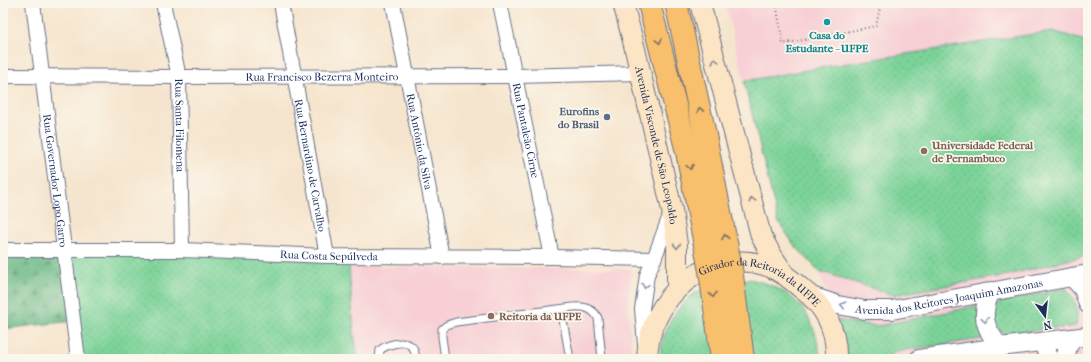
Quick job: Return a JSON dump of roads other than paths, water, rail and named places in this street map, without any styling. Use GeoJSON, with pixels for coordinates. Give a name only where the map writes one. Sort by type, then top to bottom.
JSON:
{"type":"FeatureCollection","features":[{"type":"Feature","properties":{"kind":"highway"},"geometry":{"type":"LineString","coordinates":[[649,3],[687,152],[710,271],[722,359]]}},
{"type":"Feature","properties":{"kind":"highway"},"geometry":{"type":"LineString","coordinates":[[676,3],[704,130],[731,268],[743,359]]}},
{"type":"Feature","properties":{"kind":"main road","name":"Avenida Visconde de São Leopoldo"},"geometry":{"type":"LineString","coordinates":[[623,3],[672,210],[678,244],[677,288]]}},
{"type":"Feature","properties":{"kind":"main road"},"geometry":{"type":"LineString","coordinates":[[700,3],[761,236],[784,274]]}},
{"type":"Feature","properties":{"kind":"main road","name":"Girador da Reitoria da UFPE"},"geometry":{"type":"LineString","coordinates":[[647,358],[651,330],[663,305],[677,288],[695,275],[709,268],[724,263],[739,262],[754,263],[770,267],[784,274],[811,296],[824,311],[833,329],[837,349],[836,359]]}},
{"type":"Feature","properties":{"kind":"street","name":"Rua Governador Lopo Garro"},"geometry":{"type":"LineString","coordinates":[[33,3],[78,359]]}},
{"type":"Feature","properties":{"kind":"street","name":"Rua Santa Filomena"},"geometry":{"type":"LineString","coordinates":[[163,3],[179,77],[182,250]]}},
{"type":"Feature","properties":{"kind":"street","name":"Rua Bernardino de Carvalho"},"geometry":{"type":"LineString","coordinates":[[281,3],[327,256]]}},
{"type":"Feature","properties":{"kind":"street","name":"Rua Antônio da Silva"},"geometry":{"type":"LineString","coordinates":[[393,3],[442,257]]}},
{"type":"Feature","properties":{"kind":"street","name":"Rua Pantaleão Cirne"},"geometry":{"type":"LineString","coordinates":[[500,3],[552,257]]}},
{"type":"Feature","properties":{"kind":"street","name":"Rua Francisco Bezerra Monteiro"},"geometry":{"type":"LineString","coordinates":[[3,76],[515,76],[640,73]]}},
{"type":"Feature","properties":{"kind":"street"},"geometry":{"type":"LineString","coordinates":[[647,358],[642,309],[647,275],[672,210]]}},
{"type":"Feature","properties":{"kind":"street","name":"Rua Costa Sepúlveda"},"geometry":{"type":"LineString","coordinates":[[3,250],[182,250],[327,256],[654,259]]}},
{"type":"Feature","properties":{"kind":"street"},"geometry":{"type":"LineString","coordinates":[[1080,275],[1088,304]]}},
{"type":"Feature","properties":{"kind":"street","name":"Avenida dos Reitores Joaquim Amazonas"},"geometry":{"type":"LineString","coordinates":[[811,296],[865,310],[892,310],[1080,275]]}},
{"type":"Feature","properties":{"kind":"street"},"geometry":{"type":"LineString","coordinates":[[991,291],[986,302],[984,314],[986,326],[991,337],[1000,347]]}},
{"type":"Feature","properties":{"kind":"street"},"geometry":{"type":"LineString","coordinates":[[920,359],[1042,342],[1083,333]]}},
{"type":"Feature","properties":{"kind":"street"},"geometry":{"type":"LineString","coordinates":[[1065,359],[1068,347],[1083,333]]}},
{"type":"Feature","properties":{"kind":"street"},"geometry":{"type":"LineString","coordinates":[[1042,342],[1050,359]]}},
{"type":"Feature","properties":{"kind":"lane"},"geometry":{"type":"LineString","coordinates":[[445,359],[442,329],[447,325],[456,322],[561,309],[573,306],[583,306],[596,313],[598,318],[602,359]]}},
{"type":"Feature","properties":{"kind":"lane"},"geometry":{"type":"LineString","coordinates":[[561,309],[570,359]]}},
{"type":"Feature","properties":{"kind":"lane"},"geometry":{"type":"LineString","coordinates":[[379,359],[380,350],[384,347],[403,343],[410,345],[414,350],[416,359]]}},
{"type":"Feature","properties":{"kind":"place","name":"Casa do Estudante - UFPE"},"geometry":{"type":"Point","coordinates":[827,22]}},
{"type":"Feature","properties":{"kind":"place","name":"Eurofins do Brasil"},"geometry":{"type":"Point","coordinates":[607,117]}},
{"type":"Feature","properties":{"kind":"place","name":"Universidade Federal de Pernambuco"},"geometry":{"type":"Point","coordinates":[924,151]}},
{"type":"Feature","properties":{"kind":"place","name":"Reitoria da UFPE"},"geometry":{"type":"Point","coordinates":[491,316]}}]}
